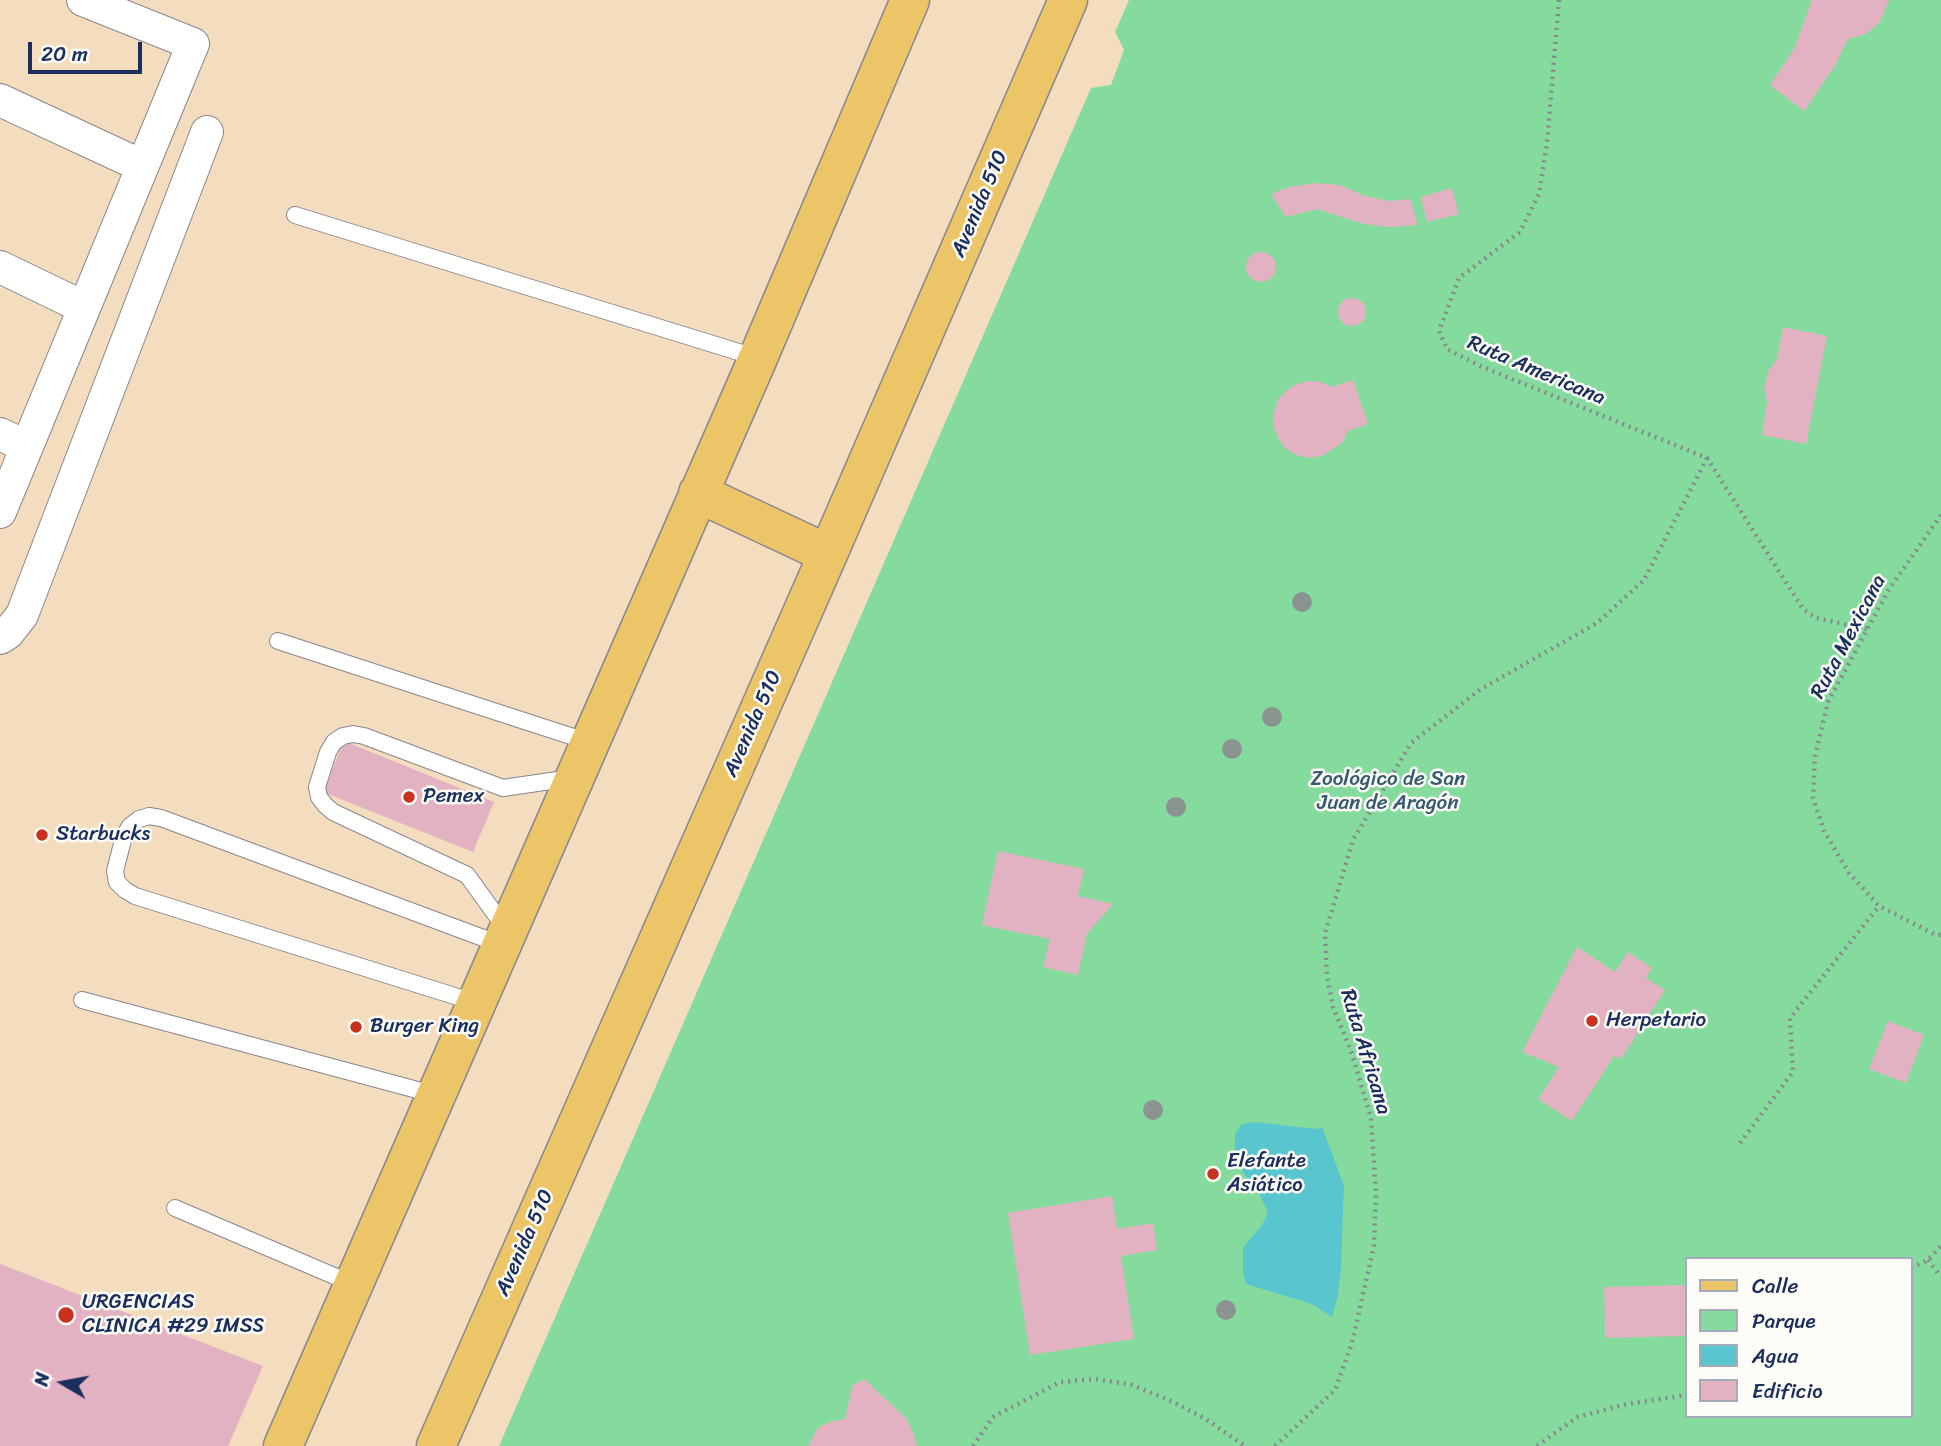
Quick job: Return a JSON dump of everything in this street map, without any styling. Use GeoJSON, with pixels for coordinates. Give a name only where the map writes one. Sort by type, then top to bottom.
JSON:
{"type":"FeatureCollection","features":[{"type":"Feature","properties":{"kind":"main road"},"geometry":{"type":"LineString","coordinates":[[282,1446],[758,358],[909,0]]}},
{"type":"Feature","properties":{"kind":"main road","name":"Avenida 510"},"geometry":{"type":"LineString","coordinates":[[436,1446],[1068,0]]}},
{"type":"Feature","properties":{"kind":"main road"},"geometry":{"type":"LineString","coordinates":[[698,493],[828,554]]}},
{"type":"Feature","properties":{"kind":"street"},"geometry":{"type":"LineString","coordinates":[[0,512],[13,441],[83,307],[193,44],[83,0]]}},
{"type":"Feature","properties":{"kind":"street"},"geometry":{"type":"LineString","coordinates":[[0,100],[142,166]]}},
{"type":"Feature","properties":{"kind":"street"},"geometry":{"type":"LineString","coordinates":[[0,638],[8,633],[22,615],[207,132]]}},
{"type":"Feature","properties":{"kind":"street"},"geometry":{"type":"LineString","coordinates":[[0,267],[83,307]]}},
{"type":"Feature","properties":{"kind":"lane"},"geometry":{"type":"LineString","coordinates":[[295,215],[758,358]]}},
{"type":"Feature","properties":{"kind":"lane"},"geometry":{"type":"LineString","coordinates":[[278,641],[589,743]]}},
{"type":"Feature","properties":{"kind":"lane"},"geometry":{"type":"LineString","coordinates":[[505,939],[467,875],[333,812],[325,805],[319,797],[317,786],[328,752],[334,742],[353,734],[365,736],[503,788],[574,777]]}},
{"type":"Feature","properties":{"kind":"lane"},"geometry":{"type":"LineString","coordinates":[[477,1003],[135,896],[117,882],[115,871],[124,836],[130,826],[139,819],[149,816],[161,818],[505,939]]}},
{"type":"Feature","properties":{"kind":"lane"},"geometry":{"type":"LineString","coordinates":[[82,1000],[436,1095]]}},
{"type":"Feature","properties":{"kind":"lane"},"geometry":{"type":"LineString","coordinates":[[175,1208],[353,1284]]}},
{"type":"Feature","properties":{"kind":"path","name":"Ruta Americana"},"geometry":{"type":"LineString","coordinates":[[1559,0],[1547,144],[1539,194],[1520,232],[1459,278],[1439,331],[1447,349],[1480,366],[1707,458]]}},
{"type":"Feature","properties":{"kind":"path"},"geometry":{"type":"LineString","coordinates":[[1707,458],[1803,609],[1816,618],[1867,629]]}},
{"type":"Feature","properties":{"kind":"path","name":"Ruta Africana"},"geometry":{"type":"LineString","coordinates":[[1275,1446],[1335,1390],[1352,1343],[1374,1246],[1376,1194],[1371,1118],[1351,1051],[1333,1007],[1327,976],[1325,933],[1353,840],[1410,743],[1481,689],[1597,623],[1644,580],[1707,458]]}},
{"type":"Feature","properties":{"kind":"path","name":"Ruta Mexicana"},"geometry":{"type":"LineString","coordinates":[[1941,515],[1888,591],[1828,702],[1815,756],[1814,798],[1824,831],[1836,852],[1849,873],[1879,906],[1941,935]]}},
{"type":"Feature","properties":{"kind":"path"},"geometry":{"type":"LineString","coordinates":[[1741,1143],[1793,1072],[1790,1018],[1879,906]]}},
{"type":"Feature","properties":{"kind":"path"},"geometry":{"type":"LineString","coordinates":[[1913,1267],[1928,1260],[1941,1246]]}},
{"type":"Feature","properties":{"kind":"path"},"geometry":{"type":"LineString","coordinates":[[1928,1260],[1941,1277]]}},
{"type":"Feature","properties":{"kind":"path"},"geometry":{"type":"LineString","coordinates":[[973,1446],[993,1417],[1060,1382],[1096,1379],[1132,1385],[1169,1401],[1204,1418],[1245,1446]]}},
{"type":"Feature","properties":{"kind":"path"},"geometry":{"type":"LineString","coordinates":[[1537,1446],[1577,1417],[1627,1404],[1686,1395]]}},
{"type":"Feature","properties":{"kind":"green space","name":"Zoológico de San Juan de Aragón"},"geometry":{"type":"Polygon","coordinates":[[[1129,0],[1941,0],[1941,1446],[499,1446],[1091,88],[1111,85],[1124,50],[1115,32],[1129,0]]]}},
{"type":"Feature","properties":{"kind":"water"},"geometry":{"type":"Polygon","coordinates":[[[1255,1122],[1316,1129],[1322,1127],[1344,1186],[1341,1266],[1332,1317],[1312,1304],[1246,1284],[1243,1248],[1268,1213],[1261,1197],[1244,1174],[1235,1153],[1235,1134],[1242,1124],[1255,1122]]]}},
{"type":"Feature","properties":{"kind":"building"},"geometry":{"type":"Polygon","coordinates":[[[1812,0],[1889,0],[1880,22],[1866,34],[1848,39],[1836,64],[1804,111],[1770,85],[1794,49],[1812,0]]]}},
{"type":"Feature","properties":{"kind":"building"},"geometry":{"type":"Polygon","coordinates":[[[1316,183],[1340,185],[1365,196],[1390,201],[1410,199],[1418,225],[1389,227],[1364,224],[1317,209],[1286,217],[1271,194],[1289,187],[1316,183]]]}},
{"type":"Feature","properties":{"kind":"building"},"geometry":{"type":"Polygon","coordinates":[[[1452,188],[1459,214],[1427,222],[1421,197],[1452,188]]]}},
{"type":"Feature","properties":{"kind":"building"},"geometry":{"type":"Polygon","coordinates":[[[1261,252],[1272,256],[1276,267],[1272,278],[1261,282],[1250,278],[1246,267],[1250,256],[1261,252]]]}},
{"type":"Feature","properties":{"kind":"building"},"geometry":{"type":"Polygon","coordinates":[[[1352,298],[1362,302],[1366,312],[1362,322],[1352,326],[1342,322],[1338,312],[1342,302],[1352,298]]]}},
{"type":"Feature","properties":{"kind":"building"},"geometry":{"type":"Polygon","coordinates":[[[1783,327],[1827,336],[1806,444],[1762,435],[1767,401],[1764,389],[1768,372],[1777,359],[1783,327]]]}},
{"type":"Feature","properties":{"kind":"building"},"geometry":{"type":"Polygon","coordinates":[[[1353,380],[1368,424],[1348,431],[1343,442],[1322,456],[1309,458],[1296,455],[1285,448],[1273,425],[1278,400],[1287,390],[1309,381],[1332,387],[1353,380]]]}},
{"type":"Feature","properties":{"kind":"building","name":"Pemex"},"geometry":{"type":"Polygon","coordinates":[[[344,741],[494,802],[473,852],[323,792],[344,741]]]}},
{"type":"Feature","properties":{"kind":"building"},"geometry":{"type":"Polygon","coordinates":[[[998,851],[1084,869],[1078,896],[1113,904],[1087,934],[1078,975],[1043,967],[1050,939],[982,925],[998,851]]]}},
{"type":"Feature","properties":{"kind":"building","name":"Herpetario"},"geometry":{"type":"Polygon","coordinates":[[[1577,947],[1615,972],[1628,952],[1652,968],[1646,978],[1665,990],[1621,1059],[1614,1056],[1572,1121],[1538,1099],[1559,1067],[1522,1052],[1577,947]]]}},
{"type":"Feature","properties":{"kind":"building"},"geometry":{"type":"Polygon","coordinates":[[[1888,1021],[1924,1035],[1906,1083],[1869,1069],[1888,1021]]]}},
{"type":"Feature","properties":{"kind":"building"},"geometry":{"type":"Polygon","coordinates":[[[1112,1196],[1117,1229],[1153,1223],[1157,1250],[1121,1256],[1134,1339],[1030,1355],[1008,1213],[1112,1196]]]}},
{"type":"Feature","properties":{"kind":"building","name":"URGENCIAS CLINICA #29 IMSS"},"geometry":{"type":"Polygon","coordinates":[[[0,1264],[263,1366],[228,1446],[0,1446],[0,1264]]]}},
{"type":"Feature","properties":{"kind":"building"},"geometry":{"type":"Polygon","coordinates":[[[1686,1285],[1686,1336],[1605,1338],[1604,1287],[1686,1285]]]}},
{"type":"Feature","properties":{"kind":"building"},"geometry":{"type":"Polygon","coordinates":[[[864,1379],[906,1418],[917,1446],[808,1446],[818,1428],[829,1422],[845,1419],[852,1386],[864,1379]]]}},
{"type":"Feature","properties":{"kind":"place","name":"Pemex"},"geometry":{"type":"Point","coordinates":[409,797]}},
{"type":"Feature","properties":{"kind":"place","name":"Starbucks"},"geometry":{"type":"Point","coordinates":[42,835]}},
{"type":"Feature","properties":{"kind":"place","name":"Herpetario"},"geometry":{"type":"Point","coordinates":[1592,1021]}},
{"type":"Feature","properties":{"kind":"place","name":"Burger King"},"geometry":{"type":"Point","coordinates":[356,1027]}},
{"type":"Feature","properties":{"kind":"place","name":"Elefante Asiático"},"geometry":{"type":"Point","coordinates":[1213,1174]}},
{"type":"Feature","properties":{"kind":"place","name":"URGENCIAS CLINICA #29 IMSS"},"geometry":{"type":"Point","coordinates":[66,1315]}}]}
